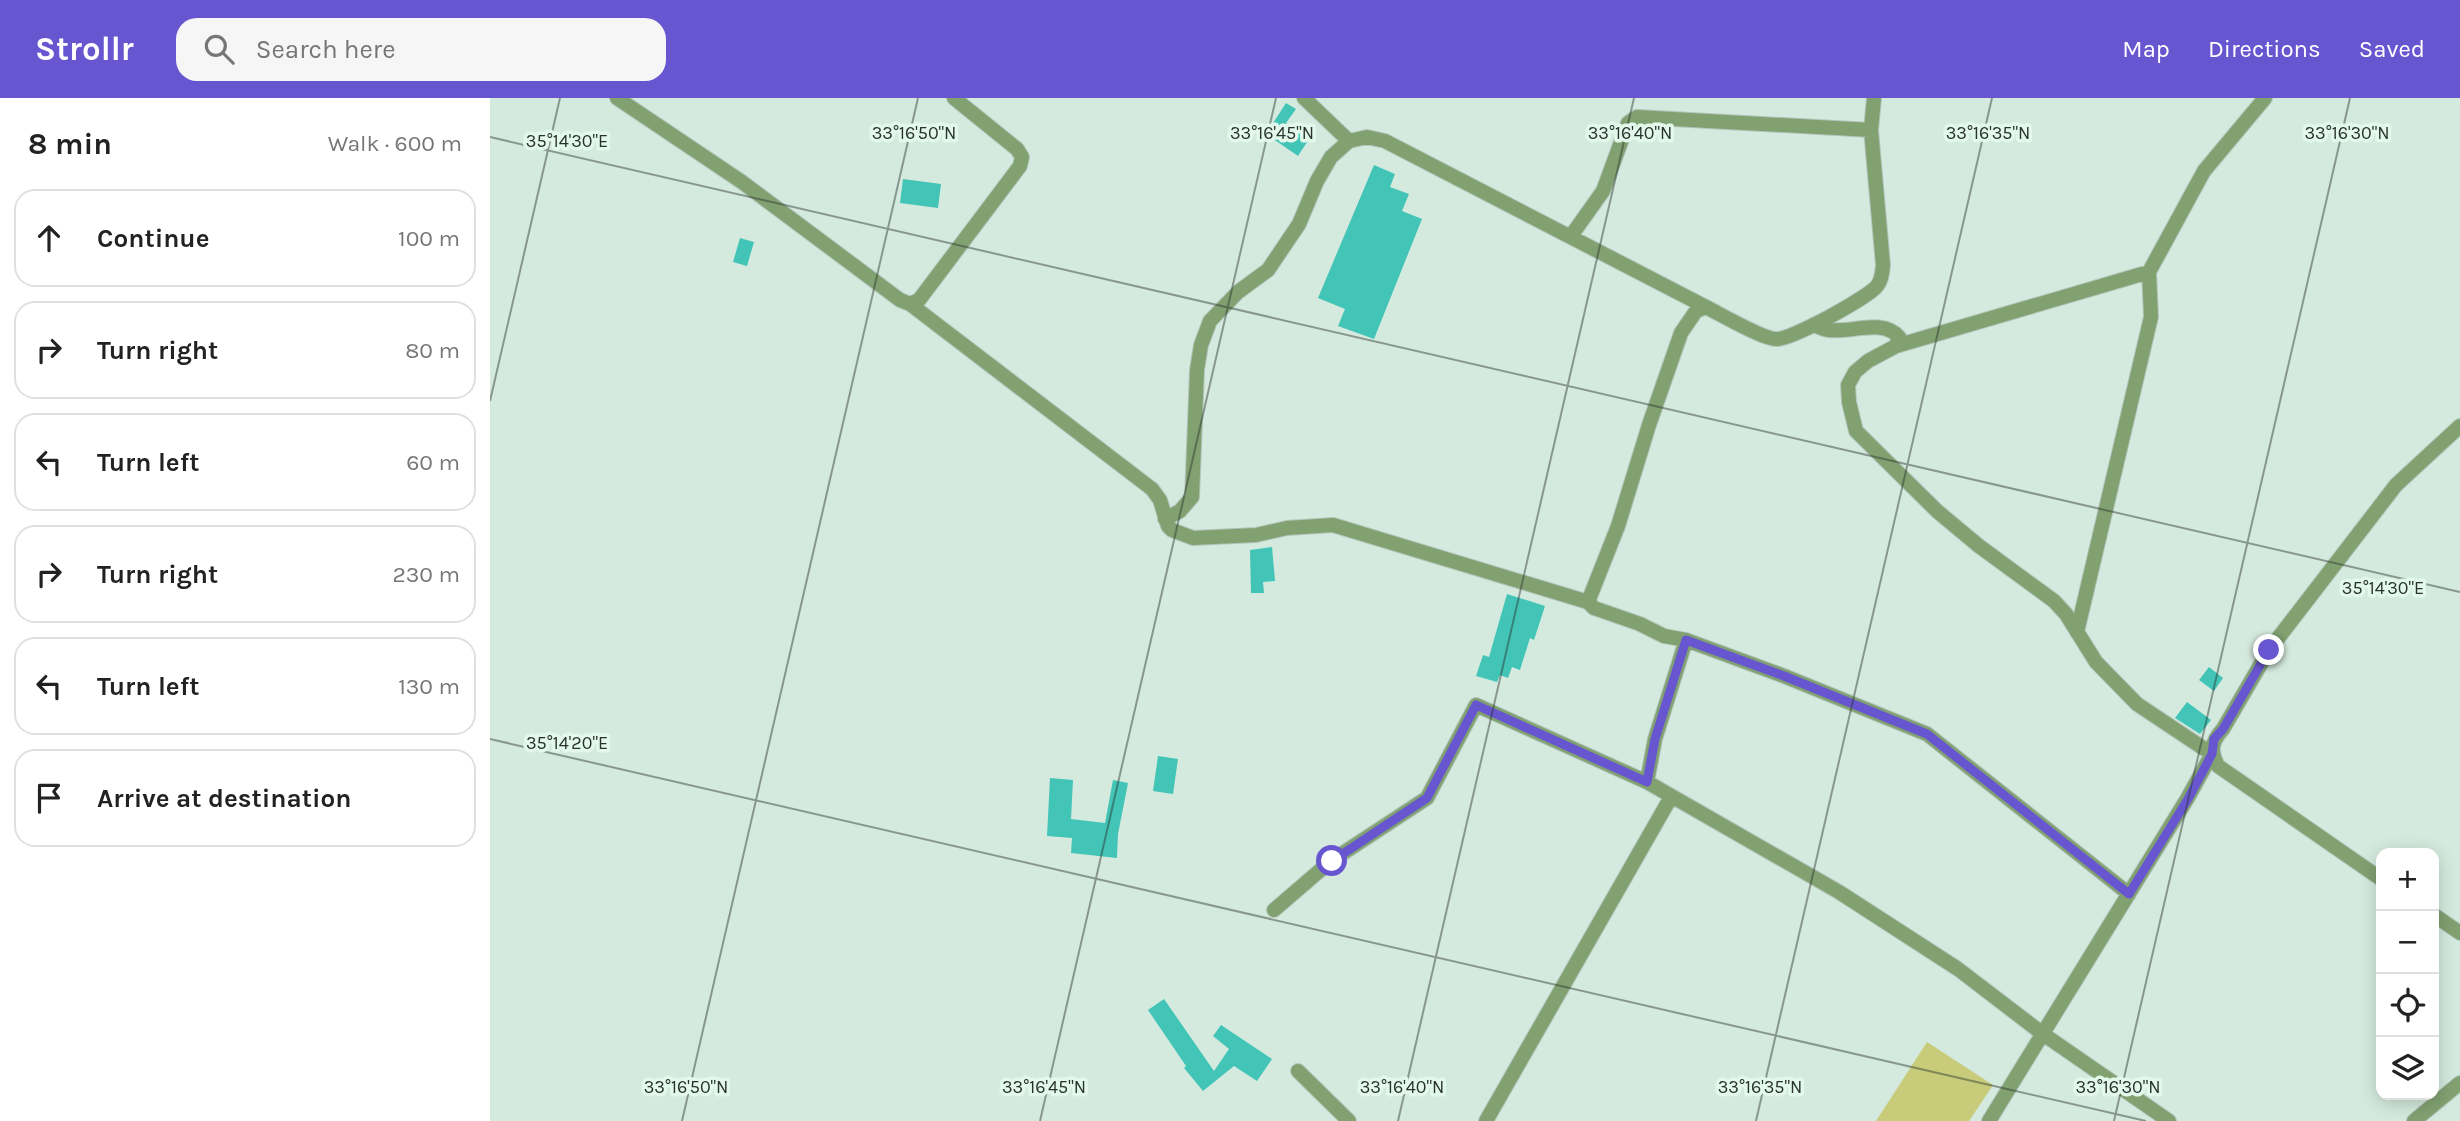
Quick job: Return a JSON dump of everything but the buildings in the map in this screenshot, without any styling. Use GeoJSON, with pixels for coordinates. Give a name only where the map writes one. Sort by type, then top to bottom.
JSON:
{"type":"FeatureCollection","features":[{"type":"Feature","properties":{"kind":"street"},"geometry":{"type":"LineString","coordinates":[[617,98],[741,182],[900,300],[910,304],[1152,489],[1160,500],[1165,519],[1172,530],[1193,538],[1256,535],[1287,528],[1333,526],[1588,602],[1594,608],[1640,624],[1664,636],[1686,640],[1784,676],[1927,734],[2129,894]]}},
{"type":"Feature","properties":{"kind":"street"},"geometry":{"type":"LineString","coordinates":[[910,304],[919,300],[1020,166],[1022,157],[1017,149],[954,98]]}},
{"type":"Feature","properties":{"kind":"street"},"geometry":{"type":"LineString","coordinates":[[1304,98],[1349,141]]}},
{"type":"Feature","properties":{"kind":"street"},"geometry":{"type":"LineString","coordinates":[[1165,519],[1181,511],[1192,497],[1197,370],[1201,345],[1210,321],[1238,292],[1268,270],[1299,224],[1317,181],[1331,157],[1349,141],[1367,137],[1385,141],[1775,340],[1796,334],[1813,325],[1875,288],[1881,279],[1883,265],[1871,130],[1874,98]]}},
{"type":"Feature","properties":{"kind":"street"},"geometry":{"type":"LineString","coordinates":[[2077,632],[2151,317],[2148,272],[2204,172],[2265,98]]}},
{"type":"Feature","properties":{"kind":"street"},"geometry":{"type":"LineString","coordinates":[[1571,236],[1603,191],[1628,123],[1637,117],[1871,130]]}},
{"type":"Feature","properties":{"kind":"street"},"geometry":{"type":"LineString","coordinates":[[2148,272],[1896,346],[1868,361],[1855,372],[1848,385],[1856,431],[1937,511],[1979,547],[2054,601],[2096,662],[2137,704],[2212,754],[2218,766],[2236,781],[2376,876]]}},
{"type":"Feature","properties":{"kind":"street"},"geometry":{"type":"LineString","coordinates":[[1588,602],[1618,526],[1681,333],[1696,311],[1706,307]]}},
{"type":"Feature","properties":{"kind":"street"},"geometry":{"type":"LineString","coordinates":[[1813,325],[1829,330],[1884,328],[1899,337],[1896,346]]}},
{"type":"Feature","properties":{"kind":"street"},"geometry":{"type":"LineString","coordinates":[[1989,1121],[2188,799],[2212,754],[2214,739],[2223,729],[2269,650],[2396,485],[2460,426]]}},
{"type":"Feature","properties":{"kind":"street"},"geometry":{"type":"LineString","coordinates":[[1647,782],[1655,739],[1686,640]]}},
{"type":"Feature","properties":{"kind":"street"},"geometry":{"type":"LineString","coordinates":[[1274,910],[1332,861],[1427,798],[1476,705],[1647,782],[1839,892],[1958,969],[2043,1034],[2169,1121]]}},
{"type":"Feature","properties":{"kind":"street"},"geometry":{"type":"LineString","coordinates":[[1486,1121],[1671,797]]}},
{"type":"Feature","properties":{"kind":"street"},"geometry":{"type":"LineString","coordinates":[[2439,918],[2460,933]]}},
{"type":"Feature","properties":{"kind":"street"},"geometry":{"type":"LineString","coordinates":[[1298,1070],[1349,1121]]}},
{"type":"Feature","properties":{"kind":"street"},"geometry":{"type":"LineString","coordinates":[[2425,1118],[2460,1083]]}},
{"type":"Feature","properties":{"kind":"green space"},"geometry":{"type":"Polygon","coordinates":[[[1927,1042],[1993,1085],[1969,1121],[1876,1121],[1927,1042]]]}},
{"type":"Feature","properties":{"kind":"route"},"geometry":{"type":"LineString","coordinates":[[1332,861],[1427,798],[1476,705],[1647,782],[1655,739],[1686,640],[1927,734],[2129,894],[2188,799],[2212,754],[2214,739],[2223,729],[2269,650]]}}]}
